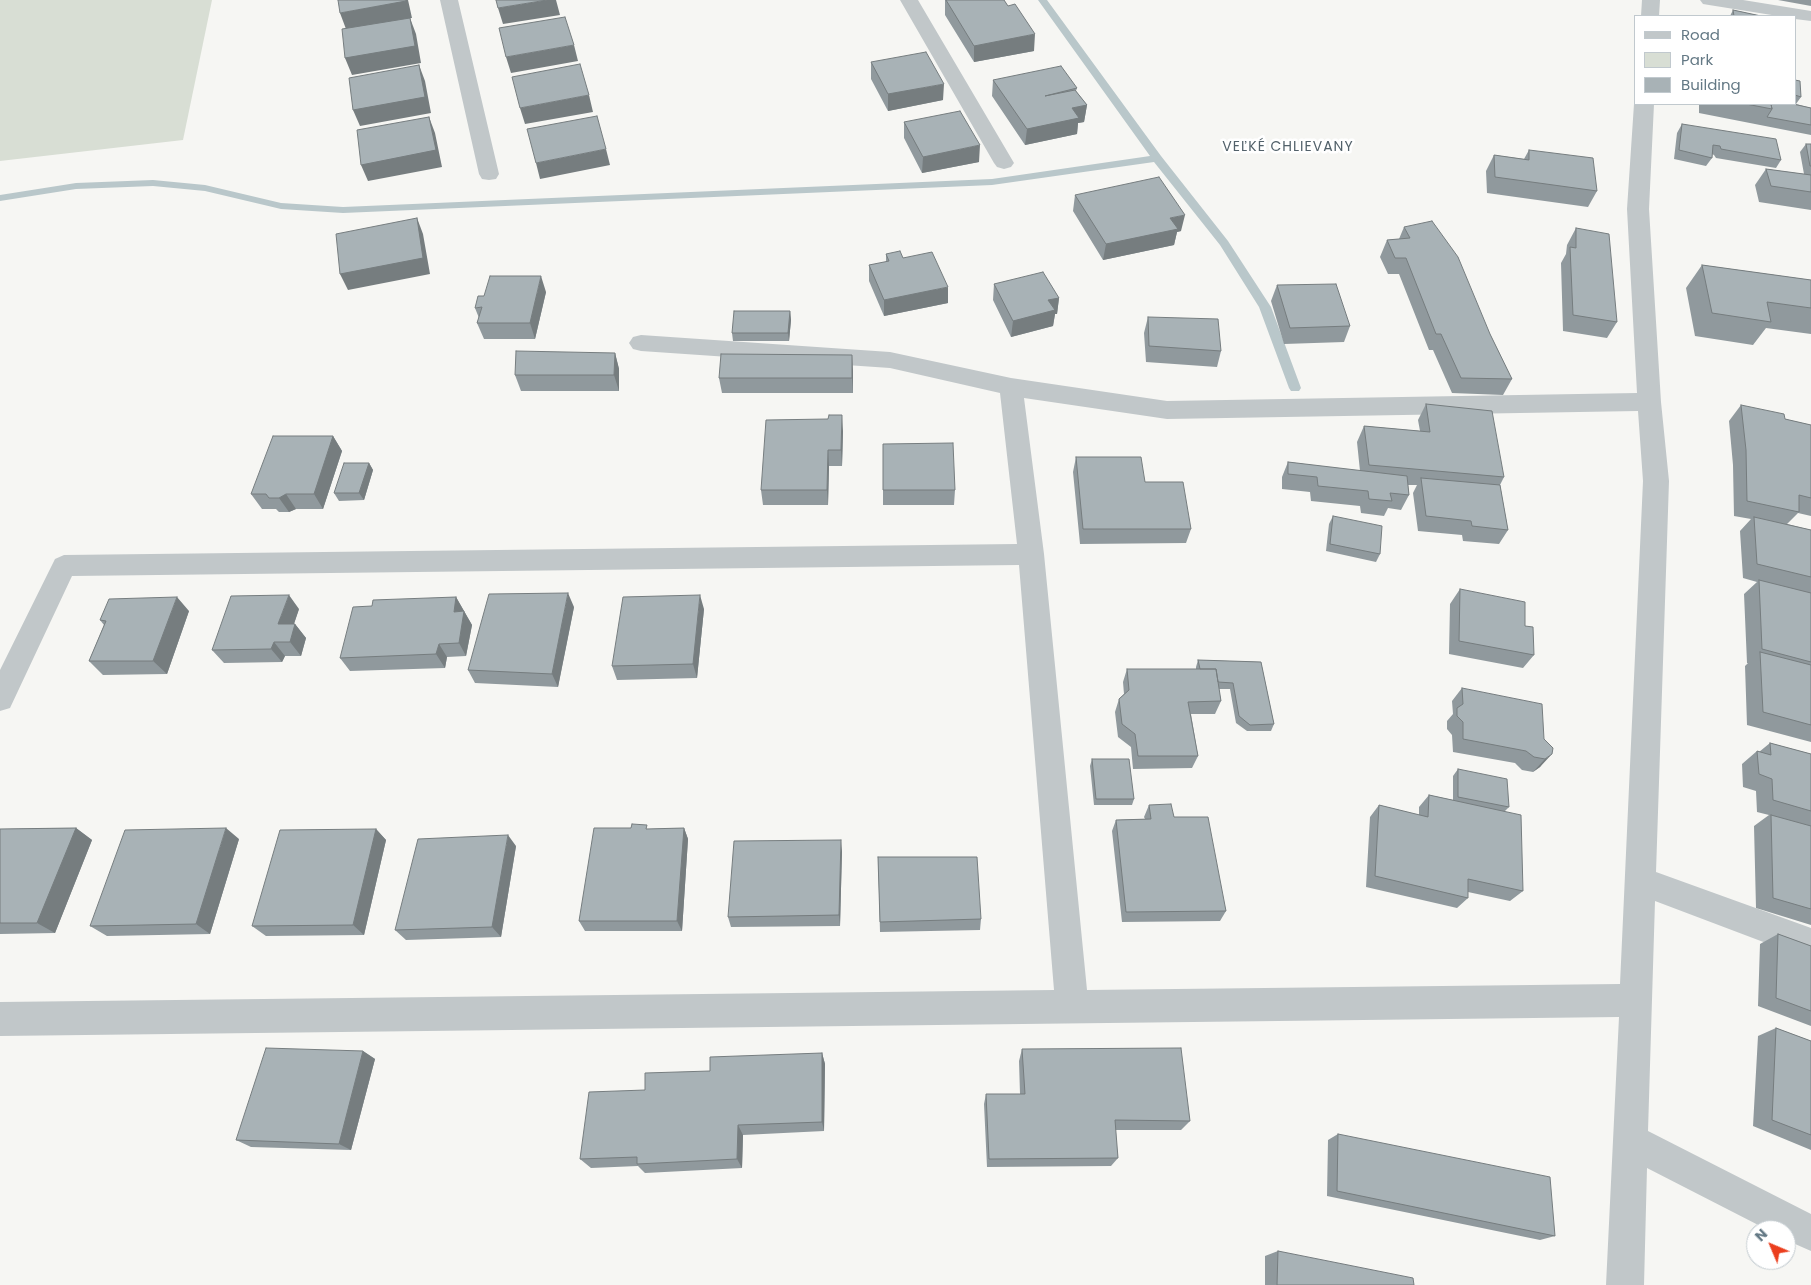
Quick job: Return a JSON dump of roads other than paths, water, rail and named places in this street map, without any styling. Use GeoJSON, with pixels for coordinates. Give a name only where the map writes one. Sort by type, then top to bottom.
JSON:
{"type":"FeatureCollection","features":[{"type":"Feature","properties":{"kind":"street"},"geometry":{"type":"LineString","coordinates":[[449,0],[489,174]]}},
{"type":"Feature","properties":{"kind":"street"},"geometry":{"type":"LineString","coordinates":[[909,0],[1004,162]]}},
{"type":"Feature","properties":{"kind":"street"},"geometry":{"type":"LineString","coordinates":[[1650,15],[1651,0]]}},
{"type":"Feature","properties":{"kind":"street"},"geometry":{"type":"LineString","coordinates":[[1709,0],[1811,16]]}},
{"type":"Feature","properties":{"kind":"street"},"geometry":{"type":"LineString","coordinates":[[1625,1285],[1656,481],[1649,402],[1638,209],[1644,105]]}},
{"type":"Feature","properties":{"kind":"street"},"geometry":{"type":"LineString","coordinates":[[640,344],[890,360],[1011,387],[1167,410],[1649,402]]}},
{"type":"Feature","properties":{"kind":"street"},"geometry":{"type":"LineString","coordinates":[[1011,387],[1031,554],[1072,1006]]}},
{"type":"Feature","properties":{"kind":"street"},"geometry":{"type":"LineString","coordinates":[[0,699],[64,566],[1031,554]]}},
{"type":"Feature","properties":{"kind":"street"},"geometry":{"type":"LineString","coordinates":[[1641,881],[1811,944]]}},
{"type":"Feature","properties":{"kind":"street"},"geometry":{"type":"LineString","coordinates":[[0,1019],[1637,1000]]}},
{"type":"Feature","properties":{"kind":"street"},"geometry":{"type":"LineString","coordinates":[[1632,1141],[1811,1233]]}},
{"type":"Feature","properties":{"kind":"waterway"},"geometry":{"type":"LineString","coordinates":[[1042,0],[1157,158]]}},
{"type":"Feature","properties":{"kind":"waterway"},"geometry":{"type":"LineString","coordinates":[[0,198],[76,186],[153,183],[205,188],[281,206],[343,210],[992,182],[1157,158]]}},
{"type":"Feature","properties":{"kind":"waterway"},"geometry":{"type":"LineString","coordinates":[[1157,158],[1224,243],[1265,307],[1295,388]]}},
{"type":"Feature","properties":{"kind":"district","name":"VEĽKÉ CHLIEVANY"},"geometry":{"type":"Point","coordinates":[1288,147]}}]}
